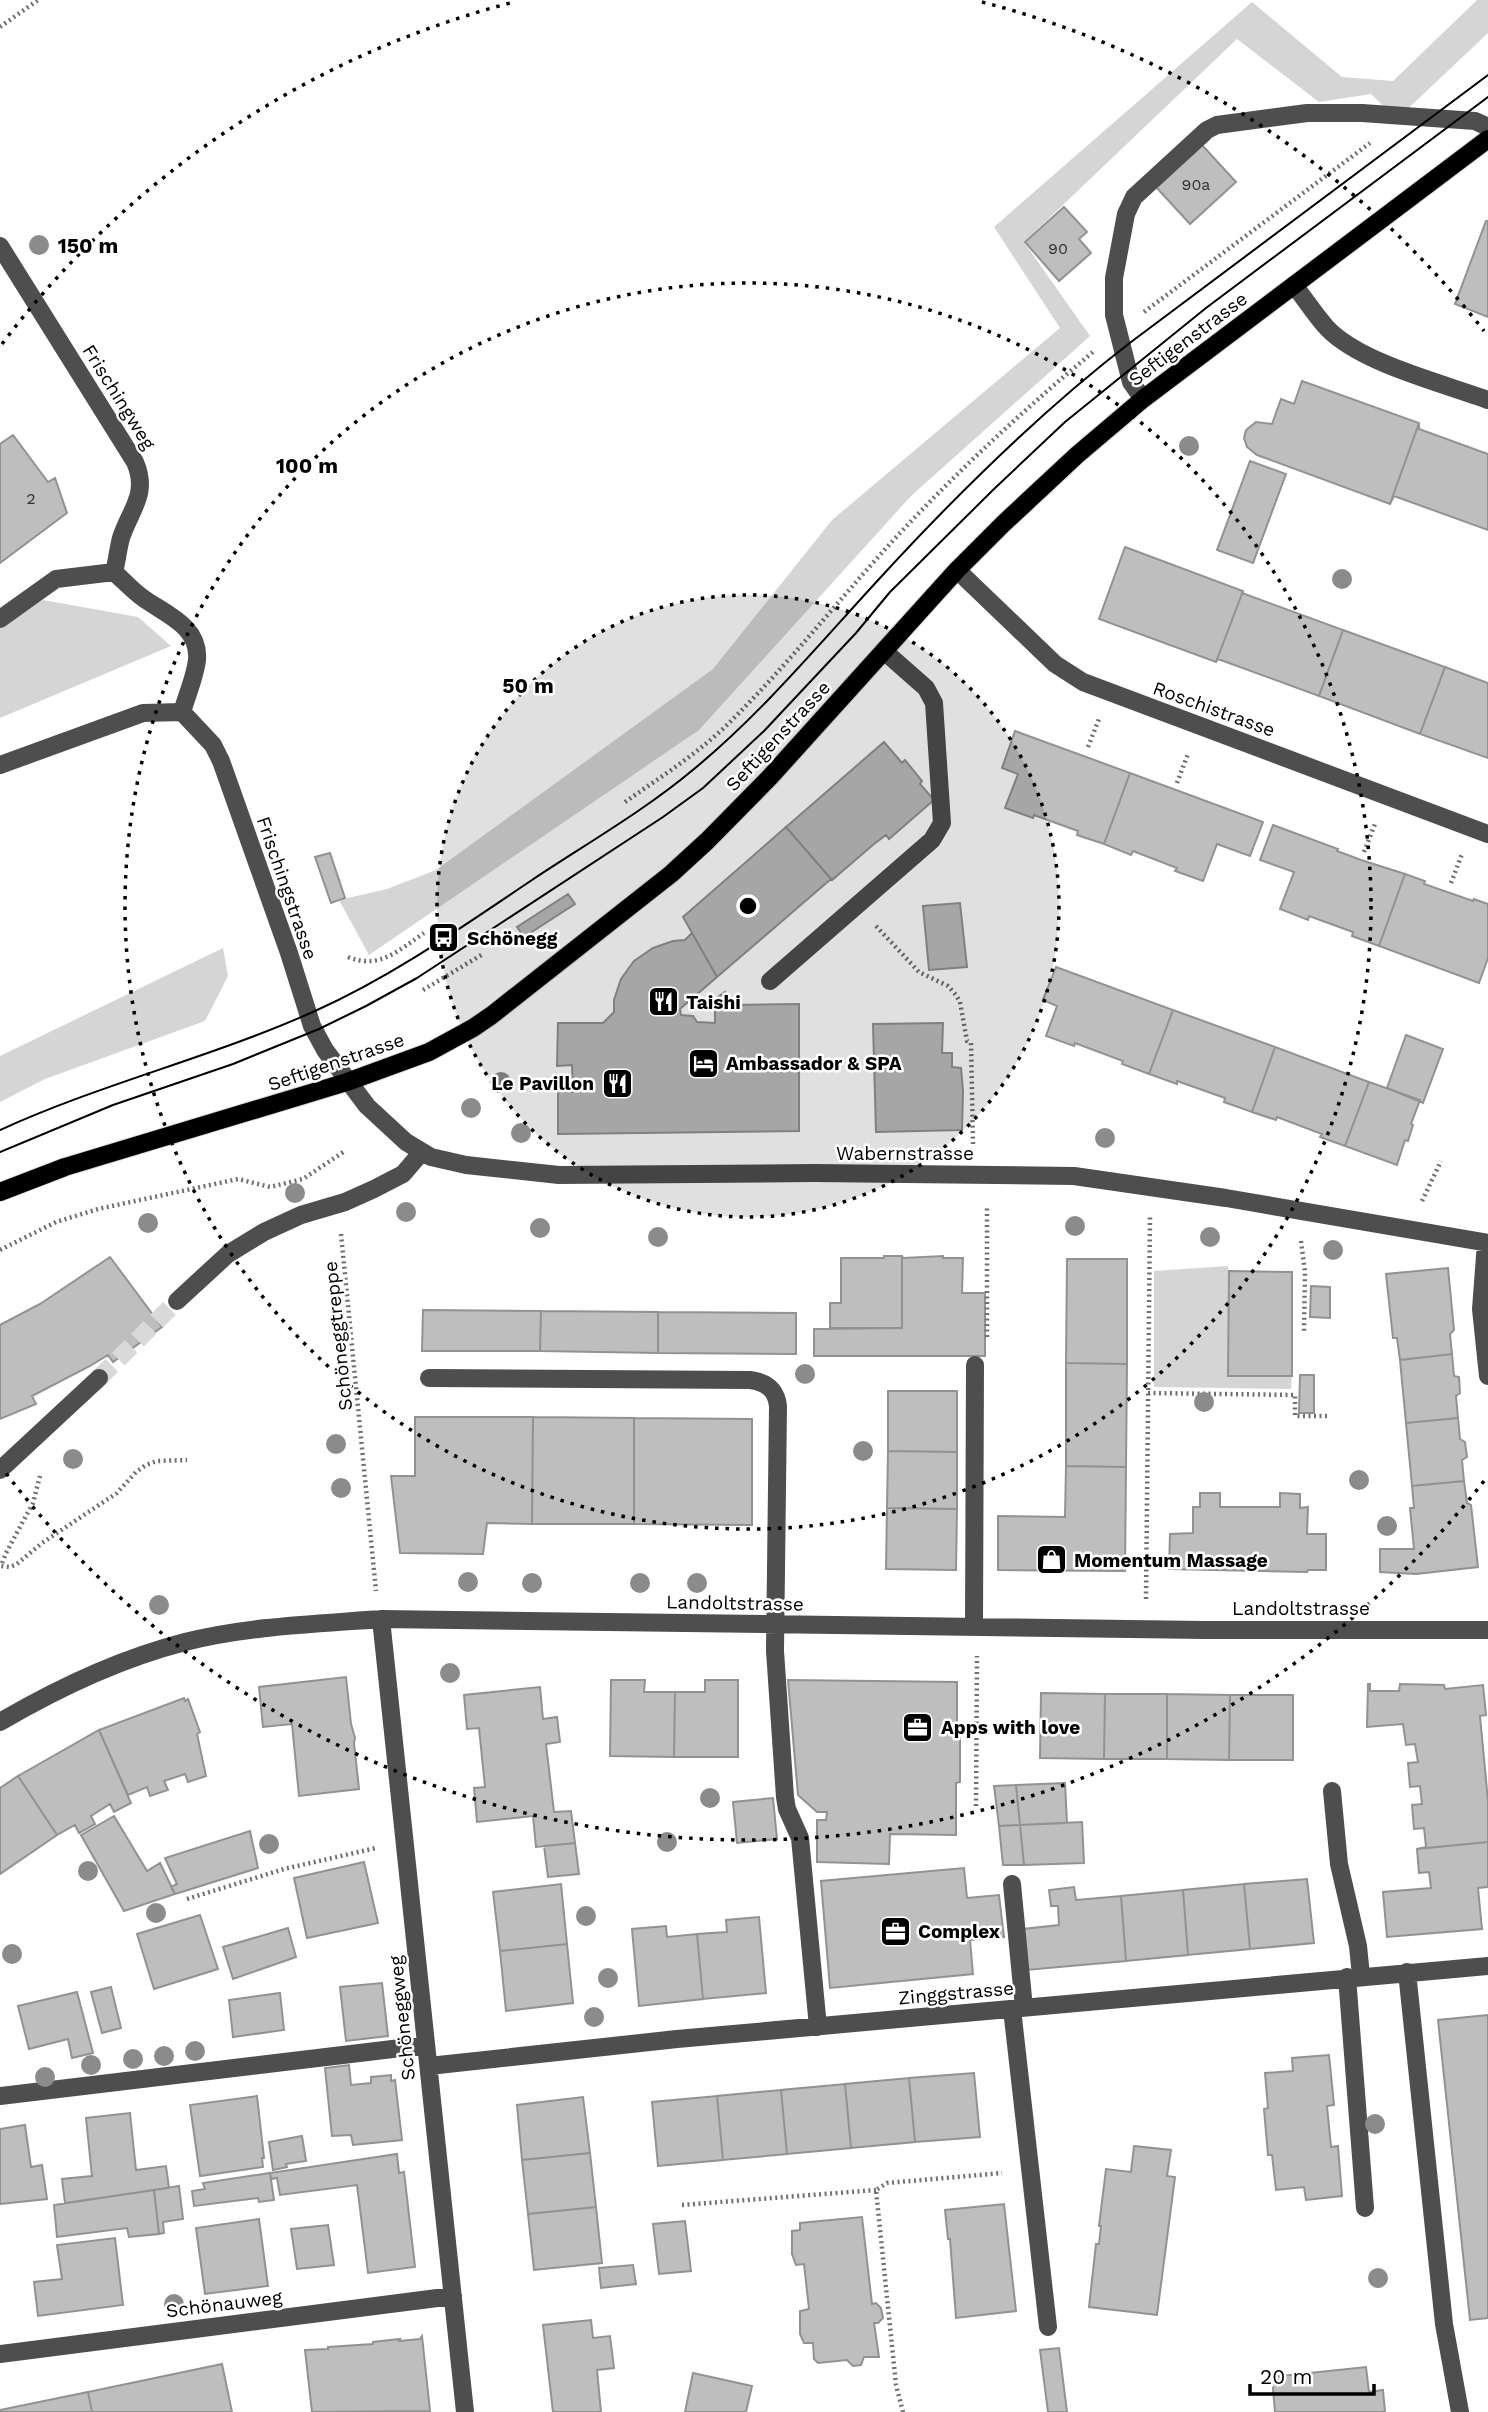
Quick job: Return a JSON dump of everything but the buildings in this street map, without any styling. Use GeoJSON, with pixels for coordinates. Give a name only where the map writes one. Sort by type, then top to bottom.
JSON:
{"type":"FeatureCollection","features":[{"type":"Feature","properties":{"kind":"main road","name":"Seftigenstrasse"},"geometry":{"type":"LineString","coordinates":[[0,1192],[65,1167],[347,1083],[429,1052],[473,1028],[670,874],[749,799],[957,570],[1055,475],[1143,399],[1488,139]]}},
{"type":"Feature","properties":{"kind":"street"},"geometry":{"type":"LineString","coordinates":[[1143,399],[1131,382],[1114,315],[1114,278],[1129,204],[1207,130],[1217,125],[1307,113],[1362,113],[1475,121],[1488,127]]}},
{"type":"Feature","properties":{"kind":"street","name":"Frischingweg"},"geometry":{"type":"LineString","coordinates":[[0,246],[141,475],[139,497],[121,538],[114,572]]}},
{"type":"Feature","properties":{"kind":"street"},"geometry":{"type":"LineString","coordinates":[[1294,285],[1326,327],[1353,348],[1374,359],[1488,400]]}},
{"type":"Feature","properties":{"kind":"street","name":"Roschistrasse"},"geometry":{"type":"LineString","coordinates":[[957,570],[1055,664],[1083,682],[1488,834]]}},
{"type":"Feature","properties":{"kind":"street"},"geometry":{"type":"LineString","coordinates":[[0,620],[57,579],[114,572],[191,634],[197,647],[197,661],[182,712],[143,713],[0,765]]}},
{"type":"Feature","properties":{"kind":"street"},"geometry":{"type":"LineString","coordinates":[[770,981],[932,840],[942,823],[934,703],[926,688],[884,651]]}},
{"type":"Feature","properties":{"kind":"street","name":"Frischingstrasse"},"geometry":{"type":"LineString","coordinates":[[182,712],[213,745],[221,761],[312,1026],[347,1083]]}},
{"type":"Feature","properties":{"kind":"street","name":"Wabernstrasse"},"geometry":{"type":"LineString","coordinates":[[347,1083],[387,1125],[421,1153],[466,1165],[559,1175],[1074,1176],[1226,1198],[1487,1243]]}},
{"type":"Feature","properties":{"kind":"street"},"geometry":{"type":"LineString","coordinates":[[177,1301],[228,1254],[264,1232],[301,1215],[345,1202],[374,1189],[403,1174],[421,1153]]}},
{"type":"Feature","properties":{"kind":"street"},"geometry":{"type":"LineString","coordinates":[[1487,1243],[1481,1309],[1488,1376]]}},
{"type":"Feature","properties":{"kind":"street"},"geometry":{"type":"LineString","coordinates":[[974,1627],[975,1366]]}},
{"type":"Feature","properties":{"kind":"street"},"geometry":{"type":"LineString","coordinates":[[0,1470],[99,1378]]}},
{"type":"Feature","properties":{"kind":"street"},"geometry":{"type":"LineString","coordinates":[[429,1378],[750,1380],[767,1385],[775,1393],[778,1406],[775,1625],[785,1797],[800,1838],[818,2027]]}},
{"type":"Feature","properties":{"kind":"street","name":"Landoltstrasse"},"geometry":{"type":"LineString","coordinates":[[0,1722],[47,1695],[121,1662],[187,1641],[278,1626],[381,1619],[1205,1630],[1488,1630]]}},
{"type":"Feature","properties":{"kind":"street","name":"Schöneggweg"},"geometry":{"type":"LineString","coordinates":[[381,1619],[465,2412]]}},
{"type":"Feature","properties":{"kind":"street"},"geometry":{"type":"LineString","coordinates":[[1332,1791],[1339,1864],[1358,1946],[1354,1976],[1365,2208]]}},
{"type":"Feature","properties":{"kind":"street"},"geometry":{"type":"LineString","coordinates":[[1012,1884],[1018,2009],[1031,2171],[1048,2327]]}},
{"type":"Feature","properties":{"kind":"street","name":"Zinggstrasse"},"geometry":{"type":"LineString","coordinates":[[429,2066],[677,2039],[1488,1966]]}},
{"type":"Feature","properties":{"kind":"street"},"geometry":{"type":"LineString","coordinates":[[1407,1972],[1444,2324],[1460,2412]]}},
{"type":"Feature","properties":{"kind":"street"},"geometry":{"type":"LineString","coordinates":[[0,2096],[426,2045]]}},
{"type":"Feature","properties":{"kind":"street","name":"Schönauweg"},"geometry":{"type":"LineString","coordinates":[[0,2354],[453,2296]]}},
{"type":"Feature","properties":{"kind":"path"},"geometry":{"type":"LineString","coordinates":[[0,27],[38,0]]}},
{"type":"Feature","properties":{"kind":"path"},"geometry":{"type":"LineString","coordinates":[[625,802],[685,760],[734,719],[890,544],[950,482],[1061,379],[1118,332],[1407,116]]}},
{"type":"Feature","properties":{"kind":"path"},"geometry":{"type":"LineString","coordinates":[[1088,747],[1101,712]]}},
{"type":"Feature","properties":{"kind":"path"},"geometry":{"type":"LineString","coordinates":[[1177,783],[1191,745]]}},
{"type":"Feature","properties":{"kind":"path"},"geometry":{"type":"LineString","coordinates":[[1364,852],[1378,814]]}},
{"type":"Feature","properties":{"kind":"path"},"geometry":{"type":"LineString","coordinates":[[1451,883],[1465,846]]}},
{"type":"Feature","properties":{"kind":"path"},"geometry":{"type":"LineString","coordinates":[[857,905],[919,972],[948,986],[960,1002],[967,1041],[971,1043],[974,1145]]}},
{"type":"Feature","properties":{"kind":"path"},"geometry":{"type":"LineString","coordinates":[[348,957],[366,962],[375,961],[401,949],[424,933]]}},
{"type":"Feature","properties":{"kind":"path"},"geometry":{"type":"LineString","coordinates":[[401,949],[404,955]]}},
{"type":"Feature","properties":{"kind":"path"},"geometry":{"type":"LineString","coordinates":[[423,990],[483,954]]}},
{"type":"Feature","properties":{"kind":"path"},"geometry":{"type":"LineString","coordinates":[[0,1250],[56,1222],[98,1209],[238,1179],[270,1187],[303,1179],[345,1152]]}},
{"type":"Feature","properties":{"kind":"path"},"geometry":{"type":"LineString","coordinates":[[1422,1203],[1441,1161]]}},
{"type":"Feature","properties":{"kind":"path"},"geometry":{"type":"LineString","coordinates":[[987,1293],[988,1204]]}},
{"type":"Feature","properties":{"kind":"path"},"geometry":{"type":"LineString","coordinates":[[1146,1600],[1150,1211]]}},
{"type":"Feature","properties":{"kind":"path","name":"Schöneggtreppe"},"geometry":{"type":"LineString","coordinates":[[340,1225],[376,1592]]}},
{"type":"Feature","properties":{"kind":"path"},"geometry":{"type":"LineString","coordinates":[[1300,1237],[1305,1272],[1304,1331]]}},
{"type":"Feature","properties":{"kind":"path"},"geometry":{"type":"LineString","coordinates":[[1148,1393],[1295,1395],[1295,1416],[1327,1416]]}},
{"type":"Feature","properties":{"kind":"path"},"geometry":{"type":"LineString","coordinates":[[43,1465],[33,1503],[1,1566],[10,1567],[17,1564],[42,1543],[117,1493],[146,1465],[157,1461],[187,1460]]}},
{"type":"Feature","properties":{"kind":"path"},"geometry":{"type":"LineString","coordinates":[[976,1806],[977,1652]]}},
{"type":"Feature","properties":{"kind":"path"},"geometry":{"type":"LineString","coordinates":[[187,1899],[284,1869],[404,1841]]}},
{"type":"Feature","properties":{"kind":"path"},"geometry":{"type":"LineString","coordinates":[[682,2205],[876,2190],[887,2183],[1031,2171]]}},
{"type":"Feature","properties":{"kind":"path"},"geometry":{"type":"LineString","coordinates":[[876,2190],[896,2385],[903,2412]]}},
{"type":"Feature","properties":{"kind":"shaded area"},"geometry":{"type":"Polygon","coordinates":[[[1477,0],[1488,0],[1488,33],[1397,119],[1371,94],[1319,102],[1237,39],[1024,242],[1090,336],[911,496],[699,730],[369,955],[339,900],[387,889],[436,870],[713,669],[832,520],[1060,328],[994,227],[1252,2],[1342,77],[1393,81],[1477,0]]]}},
{"type":"Feature","properties":{"kind":"shaded area"},"geometry":{"type":"Polygon","coordinates":[[[43,600],[138,617],[171,646],[0,718],[0,628],[43,600]]]}},
{"type":"Feature","properties":{"kind":"shaded area"},"geometry":{"type":"Polygon","coordinates":[[[223,948],[228,976],[205,1021],[45,1079],[0,1102],[0,1056],[223,948]]]}},
{"type":"Feature","properties":{"kind":"shaded area"},"geometry":{"type":"Polygon","coordinates":[[[1228,1266],[1228,1375],[1292,1376],[1291,1389],[1154,1387],[1154,1271],[1228,1266]]]}},
{"type":"Feature","properties":{"kind":"tunnel"},"geometry":{"type":"LineString","coordinates":[[99,1378],[177,1301]]}},
{"type":"Feature","properties":{"kind":"tram line"},"geometry":{"type":"LineString","coordinates":[[0,1130],[78,1098],[276,1027],[344,997],[426,950],[655,799],[694,769],[744,724],[939,515],[1064,396],[1131,342],[1488,75]]}},
{"type":"Feature","properties":{"kind":"tram line"},"geometry":{"type":"LineString","coordinates":[[0,1152],[113,1105],[233,1064],[319,1029],[366,1006],[417,978],[663,817],[703,788],[764,731],[856,633],[890,592],[1065,422],[1206,308],[1488,97]]}},
{"type":"Feature","properties":{"kind":"place","name":"Schönegg"},"geometry":{"type":"Point","coordinates":[444,938]}},
{"type":"Feature","properties":{"kind":"place","name":"Taishi"},"geometry":{"type":"Point","coordinates":[663,1002]}},
{"type":"Feature","properties":{"kind":"place","name":"Ambassador & SPA"},"geometry":{"type":"Point","coordinates":[703,1063]}},
{"type":"Feature","properties":{"kind":"place","name":"Le Pavillon"},"geometry":{"type":"Point","coordinates":[617,1083]}},
{"type":"Feature","properties":{"kind":"place","name":"Momentum Massage"},"geometry":{"type":"Point","coordinates":[1051,1560]}},
{"type":"Feature","properties":{"kind":"place","name":"Apps with love"},"geometry":{"type":"Point","coordinates":[918,1727]}},
{"type":"Feature","properties":{"kind":"place","name":"Complex"},"geometry":{"type":"Point","coordinates":[895,1931]}}]}
